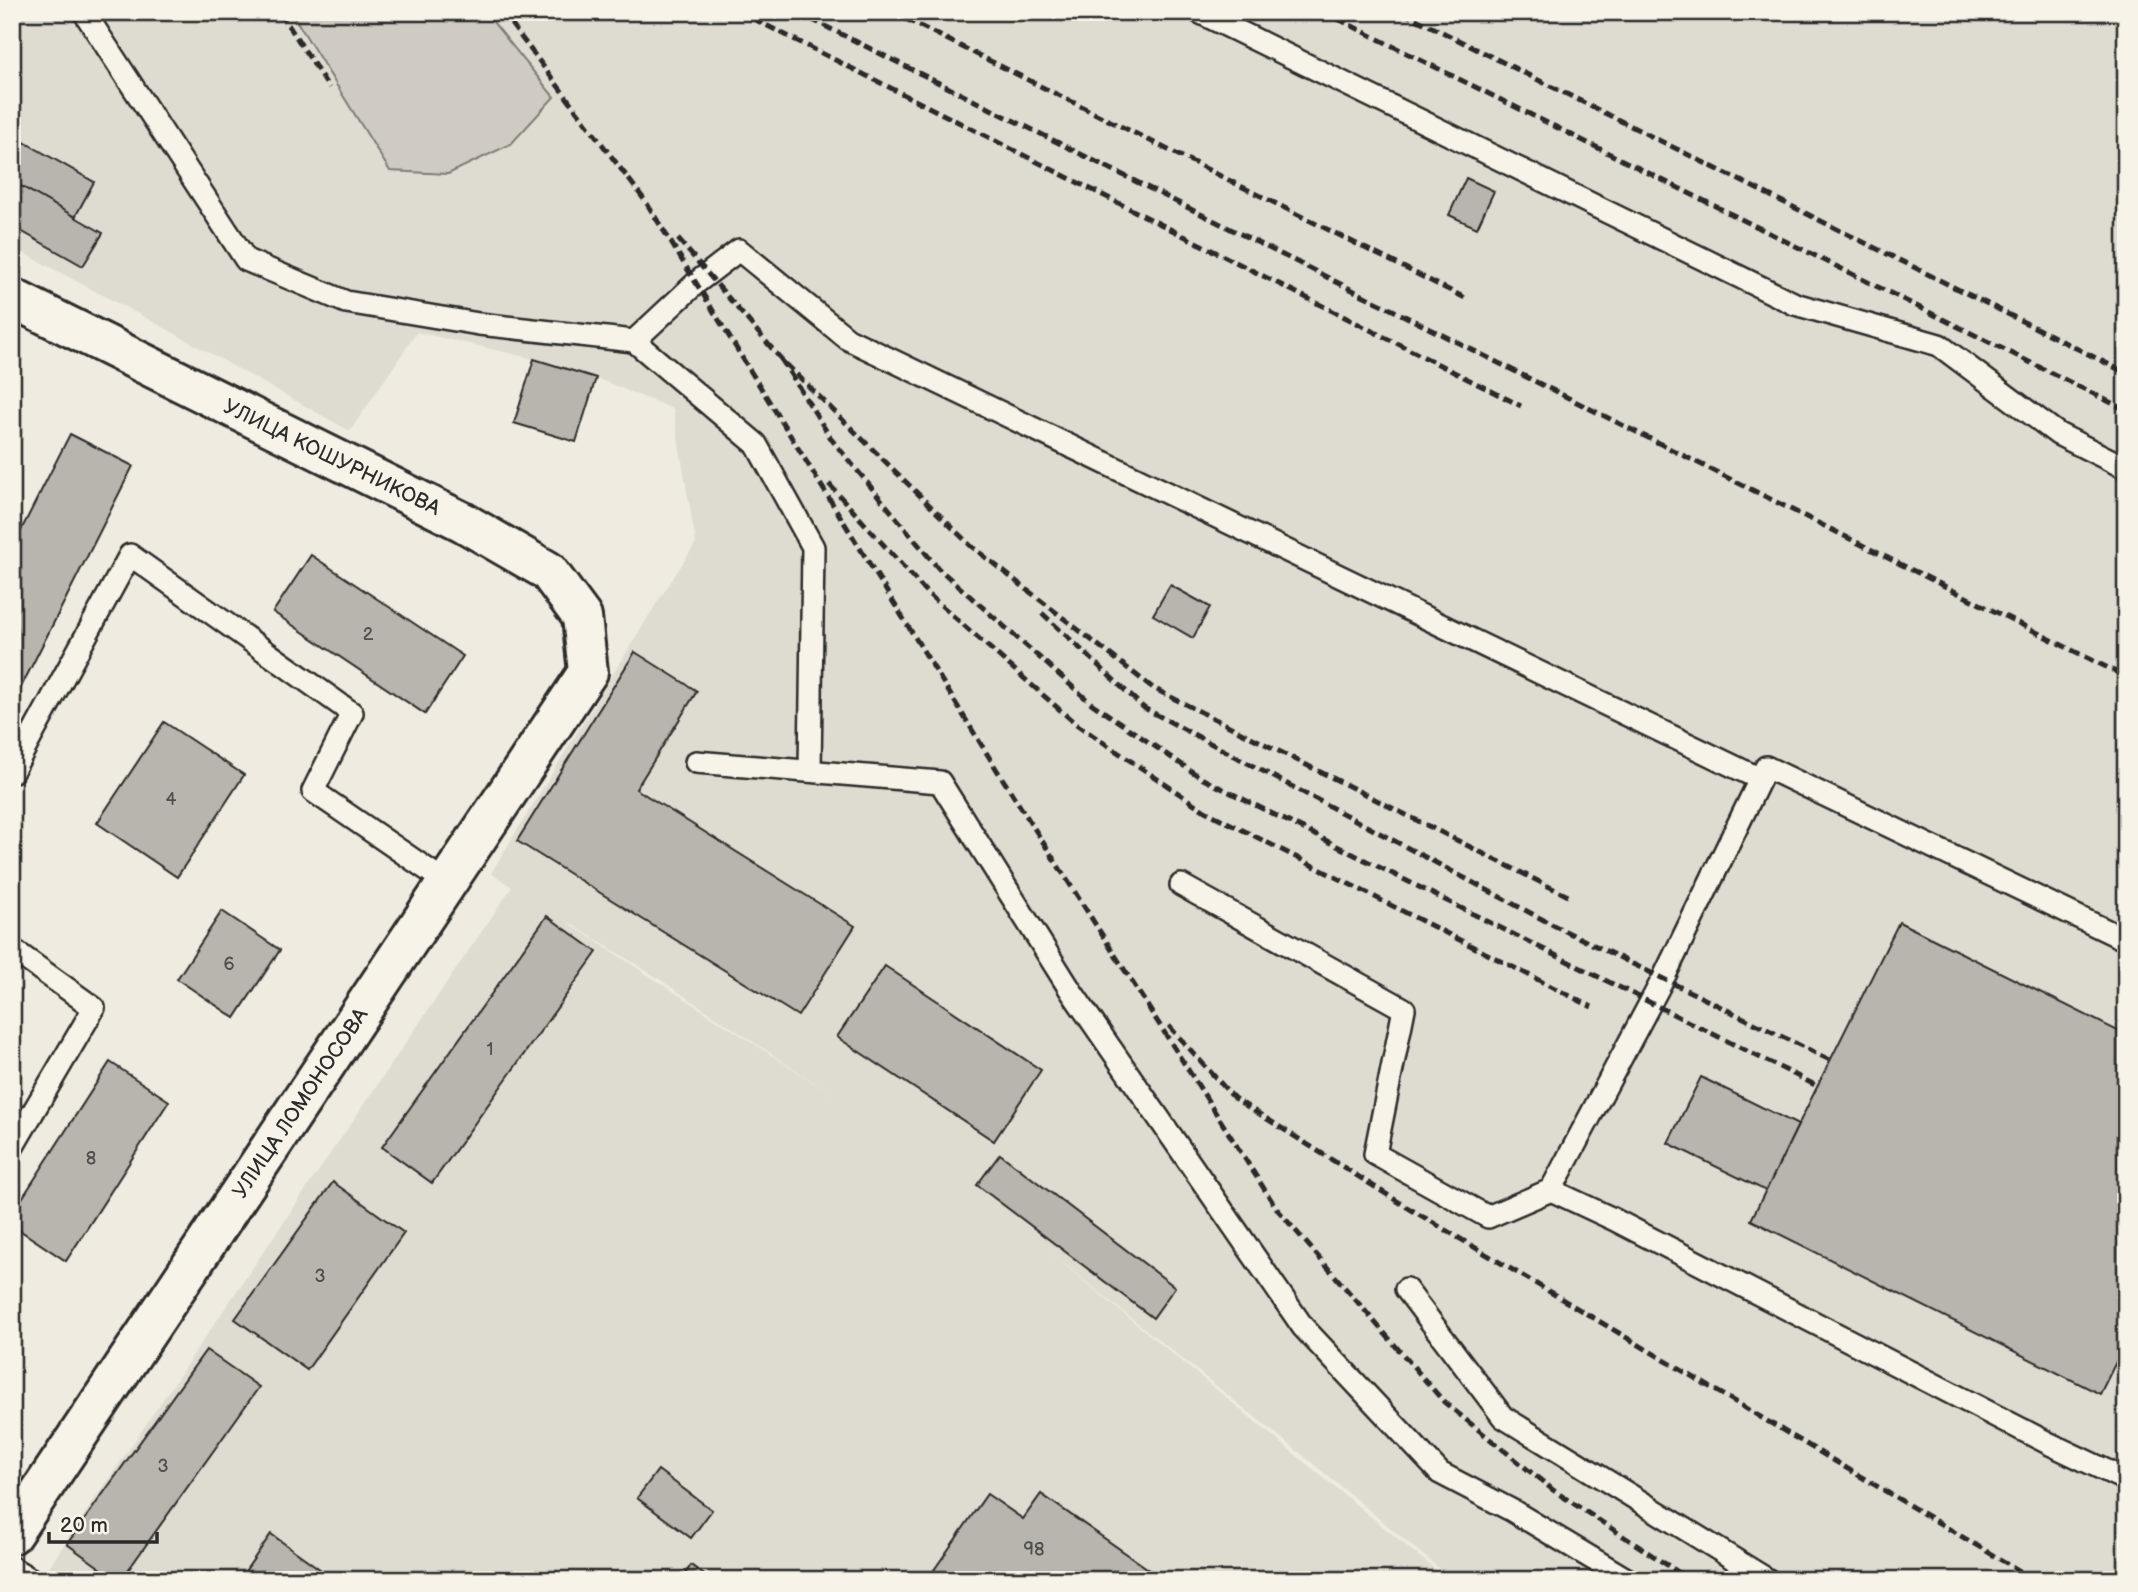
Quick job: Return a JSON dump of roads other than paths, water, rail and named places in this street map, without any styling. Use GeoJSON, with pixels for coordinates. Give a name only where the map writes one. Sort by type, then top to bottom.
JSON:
{"type":"FeatureCollection","features":[{"type":"Feature","properties":{"kind":"street","name":"УЛИЦА КОШУРНИКОВА"},"geometry":{"type":"LineString","coordinates":[[12,298],[463,522],[548,571],[582,617],[588,672]]}},
{"type":"Feature","properties":{"kind":"street","name":"УЛИЦА ЛОМОНОСОВА"},"geometry":{"type":"LineString","coordinates":[[12,1534],[588,672]]}},
{"type":"Feature","properties":{"kind":"lane"},"geometry":{"type":"LineString","coordinates":[[84,12],[246,260],[346,302],[479,324],[634,341],[756,444],[813,547],[810,771]]}},
{"type":"Feature","properties":{"kind":"lane"},"geometry":{"type":"LineString","coordinates":[[1199,12],[1795,304],[1939,345],[2058,434],[2126,468]]}},
{"type":"Feature","properties":{"kind":"lane"},"geometry":{"type":"LineString","coordinates":[[634,341],[696,283],[739,250],[848,339],[1760,779]]}},
{"type":"Feature","properties":{"kind":"lane"},"geometry":{"type":"LineString","coordinates":[[12,772],[130,555],[352,713],[313,791],[447,883]]}},
{"type":"Feature","properties":{"kind":"lane"},"geometry":{"type":"LineString","coordinates":[[696,762],[940,782],[1071,991],[1303,1327],[1440,1473],[1513,1511],[1628,1580]]}},
{"type":"Feature","properties":{"kind":"lane"},"geometry":{"type":"LineString","coordinates":[[1181,885],[1404,1009],[1375,1154],[1488,1217],[1551,1190],[1663,979],[1766,767],[2126,940]]}},
{"type":"Feature","properties":{"kind":"lane"},"geometry":{"type":"LineString","coordinates":[[12,949],[94,1008],[12,1148]]}},
{"type":"Feature","properties":{"kind":"lane"},"geometry":{"type":"LineString","coordinates":[[1551,1190],[2126,1480]]}},
{"type":"Feature","properties":{"kind":"lane"},"geometry":{"type":"LineString","coordinates":[[1406,1289],[1503,1417],[1768,1580]]}},
{"type":"Feature","properties":{"kind":"lane"},"geometry":{"type":"LineString","coordinates":[[12,1568],[32,1580]]}},
{"type":"Feature","properties":{"kind":"railway"},"geometry":{"type":"LineString","coordinates":[[280,12],[329,88]]}},
{"type":"Feature","properties":{"kind":"railway"},"geometry":{"type":"LineString","coordinates":[[502,12],[646,202],[997,770],[1277,1209],[1444,1402],[1553,1490],[1690,1580]]}},
{"type":"Feature","properties":{"kind":"railway"},"geometry":{"type":"LineString","coordinates":[[740,12],[1521,406]]}},
{"type":"Feature","properties":{"kind":"railway"},"geometry":{"type":"LineString","coordinates":[[797,12],[2126,677]]}},
{"type":"Feature","properties":{"kind":"railway"},"geometry":{"type":"LineString","coordinates":[[892,12],[1469,300]]}},
{"type":"Feature","properties":{"kind":"railway"},"geometry":{"type":"LineString","coordinates":[[1324,12],[2126,410]]}},
{"type":"Feature","properties":{"kind":"railway"},"geometry":{"type":"LineString","coordinates":[[1402,12],[2126,373]]}},
{"type":"Feature","properties":{"kind":"railway"},"geometry":{"type":"LineString","coordinates":[[678,239],[781,359],[971,546],[1153,688],[1570,897]]}},
{"type":"Feature","properties":{"kind":"railway"},"geometry":{"type":"LineString","coordinates":[[781,359],[832,440],[938,568],[1091,703],[1203,779],[1817,1086]]}},
{"type":"Feature","properties":{"kind":"railway"},"geometry":{"type":"LineString","coordinates":[[829,484],[926,592],[1076,724],[1205,811],[1592,1007]]}},
{"type":"Feature","properties":{"kind":"railway"},"geometry":{"type":"LineString","coordinates":[[1042,613],[1144,708],[1555,926],[1830,1060]]}},
{"type":"Feature","properties":{"kind":"railway"},"geometry":{"type":"LineString","coordinates":[[1169,1026],[1234,1098],[1405,1206],[2035,1580]]}}]}
